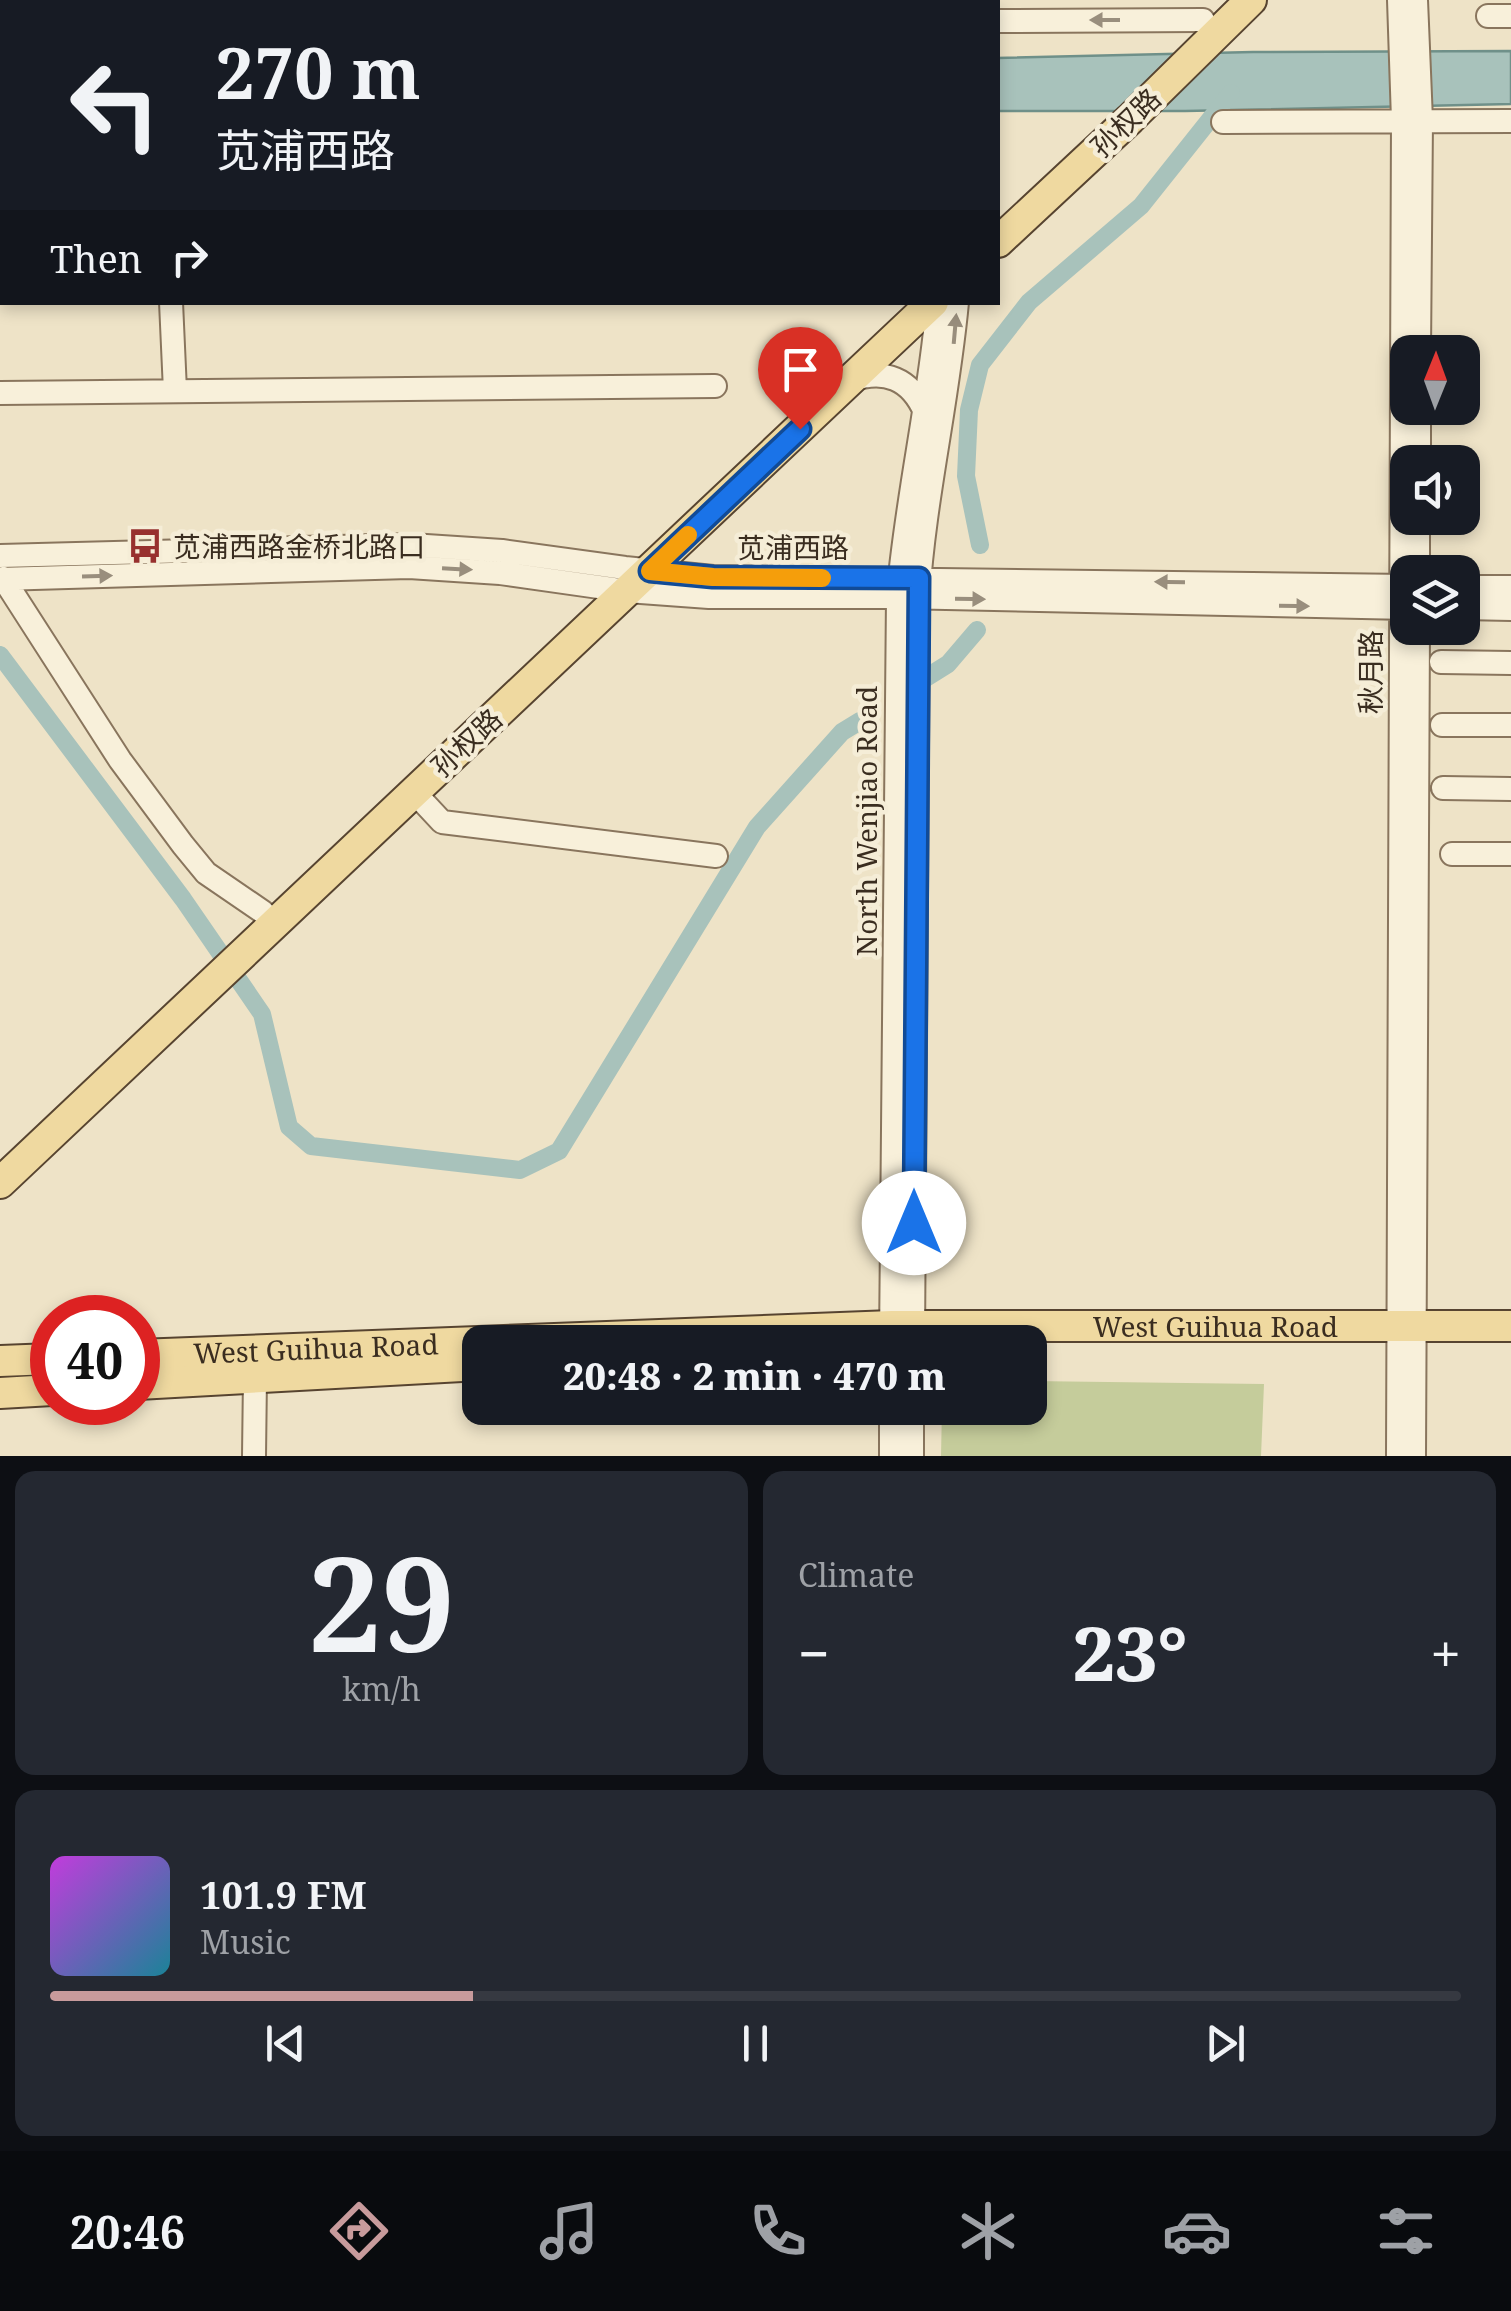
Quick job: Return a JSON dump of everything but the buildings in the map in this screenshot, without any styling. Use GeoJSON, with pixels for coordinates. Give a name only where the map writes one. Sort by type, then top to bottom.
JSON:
{"type":"FeatureCollection","features":[{"type":"Feature","properties":{"kind":"main road","name":"孙权路"},"geometry":{"type":"LineString","coordinates":[[1000,214],[1203,26],[1251,0]]}},
{"type":"Feature","properties":{"kind":"main road","name":"孙权路"},"geometry":{"type":"LineString","coordinates":[[1000,240],[1130,119],[1203,26]]}},
{"type":"Feature","properties":{"kind":"main road","name":"孙权路"},"geometry":{"type":"LineString","coordinates":[[256,925],[414,792],[903,305]]}},
{"type":"Feature","properties":{"kind":"main road","name":"孙权路"},"geometry":{"type":"LineString","coordinates":[[0,1182],[256,925],[627,580],[932,305]]}},
{"type":"Feature","properties":{"kind":"main road","name":"孙权路"},"geometry":{"type":"LineString","coordinates":[[0,1160],[211,972]]}},
{"type":"Feature","properties":{"kind":"main road","name":"West Guihua Road"},"geometry":{"type":"LineString","coordinates":[[1047,1336],[1406,1335],[1511,1326]]}},
{"type":"Feature","properties":{"kind":"main road","name":"West Guihua Road"},"geometry":{"type":"LineString","coordinates":[[1406,1335],[1511,1345]]}},
{"type":"Feature","properties":{"kind":"main road","name":"West Guihua Road"},"geometry":{"type":"LineString","coordinates":[[160,1354],[462,1347]]}},
{"type":"Feature","properties":{"kind":"main road"},"geometry":{"type":"LineString","coordinates":[[0,1361],[30,1360]]}},
{"type":"Feature","properties":{"kind":"main road","name":"West Guihua Road"},"geometry":{"type":"LineString","coordinates":[[160,1383],[462,1367]]}},
{"type":"Feature","properties":{"kind":"main road"},"geometry":{"type":"LineString","coordinates":[[0,1393],[30,1391]]}},
{"type":"Feature","properties":{"kind":"street","name":"秋月路"},"geometry":{"type":"LineString","coordinates":[[1408,3],[1418,335]]}},
{"type":"Feature","properties":{"kind":"street"},"geometry":{"type":"LineString","coordinates":[[1000,21],[1203,26]]}},
{"type":"Feature","properties":{"kind":"street","name":"秋月路"},"geometry":{"type":"LineString","coordinates":[[1407,555],[1412,120]]}},
{"type":"Feature","properties":{"kind":"street"},"geometry":{"type":"LineString","coordinates":[[1223,122],[1511,121]]}},
{"type":"Feature","properties":{"kind":"street"},"geometry":{"type":"LineString","coordinates":[[171,305],[175,392]]}},
{"type":"Feature","properties":{"kind":"street","name":"North Wenjiao Road"},"geometry":{"type":"LineString","coordinates":[[903,1325],[909,588],[933,363],[935,305]]}},
{"type":"Feature","properties":{"kind":"street","name":"North Wenjiao Road"},"geometry":{"type":"LineString","coordinates":[[909,588],[952,358],[957,305]]}},
{"type":"Feature","properties":{"kind":"street"},"geometry":{"type":"LineString","coordinates":[[851,380],[870,374],[889,376],[911,389],[925,412]]}},
{"type":"Feature","properties":{"kind":"street"},"geometry":{"type":"LineString","coordinates":[[0,393],[715,386]]}},
{"type":"Feature","properties":{"kind":"street","name":"苋浦西路"},"geometry":{"type":"LineString","coordinates":[[1,571],[411,545],[502,550],[709,597],[909,588],[1390,592]]}},
{"type":"Feature","properties":{"kind":"street"},"geometry":{"type":"LineString","coordinates":[[1,571],[120,760],[206,873],[256,925]]}},
{"type":"Feature","properties":{"kind":"street"},"geometry":{"type":"LineString","coordinates":[[1480,586],[1511,587]]}},
{"type":"Feature","properties":{"kind":"street"},"geometry":{"type":"LineString","coordinates":[[1480,608],[1511,608]]}},
{"type":"Feature","properties":{"kind":"street","name":"秋月路"},"geometry":{"type":"LineString","coordinates":[[1406,1335],[1407,645]]}},
{"type":"Feature","properties":{"kind":"street","name":"秋月路"},"geometry":{"type":"LineString","coordinates":[[1406,1335],[1418,645]]}},
{"type":"Feature","properties":{"kind":"street"},"geometry":{"type":"LineString","coordinates":[[1441,662],[1511,662]]}},
{"type":"Feature","properties":{"kind":"street"},"geometry":{"type":"LineString","coordinates":[[1442,725],[1511,725]]}},
{"type":"Feature","properties":{"kind":"street"},"geometry":{"type":"LineString","coordinates":[[1443,788],[1511,789]]}},
{"type":"Feature","properties":{"kind":"street"},"geometry":{"type":"LineString","coordinates":[[414,792],[442,822],[716,856]]}},
{"type":"Feature","properties":{"kind":"street"},"geometry":{"type":"LineString","coordinates":[[1452,854],[1511,854]]}},
{"type":"Feature","properties":{"kind":"street"},"geometry":{"type":"LineString","coordinates":[[1398,1456],[1406,1335]]}},
{"type":"Feature","properties":{"kind":"street"},"geometry":{"type":"LineString","coordinates":[[1406,1335],[1414,1456]]}},
{"type":"Feature","properties":{"kind":"street"},"geometry":{"type":"LineString","coordinates":[[254,1456],[255,1377]]}},
{"type":"Feature","properties":{"kind":"street"},"geometry":{"type":"LineString","coordinates":[[891,1425],[891,1456]]}},
{"type":"Feature","properties":{"kind":"street"},"geometry":{"type":"LineString","coordinates":[[912,1425],[912,1456]]}},
{"type":"Feature","properties":{"kind":"green space"},"geometry":{"type":"Polygon","coordinates":[[[1047,1381],[1264,1384],[1261,1456],[941,1456],[942,1425],[1047,1425],[1047,1381]]]}},
{"type":"Feature","properties":{"kind":"water"},"geometry":{"type":"Polygon","coordinates":[[[1511,51],[1511,104],[1000,111],[1000,58],[1511,51]]]}},
{"type":"Feature","properties":{"kind":"waterway"},"geometry":{"type":"LineString","coordinates":[[980,545],[966,476],[969,410],[980,365],[1029,302],[1141,206],[1231,93]]}},
{"type":"Feature","properties":{"kind":"waterway"},"geometry":{"type":"LineString","coordinates":[[924,679],[948,664],[977,630]]}},
{"type":"Feature","properties":{"kind":"waterway"},"geometry":{"type":"LineString","coordinates":[[0,655],[183,899],[262,1014],[289,1127],[311,1146],[520,1170],[559,1151],[757,827],[842,732],[860,721]]}},
{"type":"Feature","properties":{"kind":"slow traffic"},"geometry":{"type":"LineString","coordinates":[[688,535],[650,571],[713,577],[822,578]]}},
{"type":"Feature","properties":{"kind":"place","name":"苋浦西路金桥北路口"},"geometry":{"type":"Point","coordinates":[145,546]}},
{"type":"Feature","properties":{"kind":"route"},"geometry":{"type":"LineString","coordinates":[[800,429],[650,571],[713,577],[919,578],[914,1223]]}}]}
